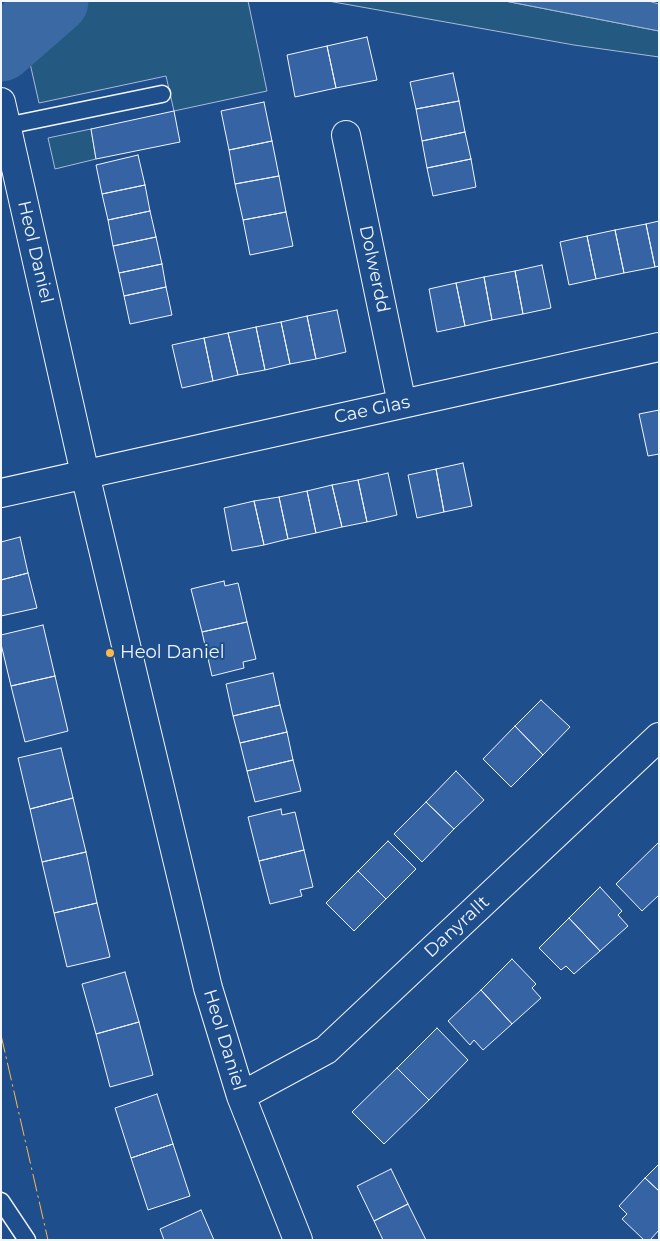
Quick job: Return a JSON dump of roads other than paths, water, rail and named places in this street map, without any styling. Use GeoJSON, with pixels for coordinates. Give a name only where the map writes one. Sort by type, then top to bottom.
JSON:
{"type":"FeatureCollection","features":[{"type":"Feature","properties":{"kind":"street","name":"Heol Daniel"},"geometry":{"type":"LineString","coordinates":[[4,114],[85,474],[208,988],[241,1096],[298,1240]]}},
{"type":"Feature","properties":{"kind":"street","name":"Dolwerdd"},"geometry":{"type":"LineString","coordinates":[[346,135],[402,404]]}},
{"type":"Feature","properties":{"kind":"street","name":"Cae Glas"},"geometry":{"type":"LineString","coordinates":[[1,493],[659,347]]}},
{"type":"Feature","properties":{"kind":"street","name":"Danyrallt"},"geometry":{"type":"LineString","coordinates":[[241,1096],[326,1050],[659,738]]}},
{"type":"Feature","properties":{"kind":"lane"},"geometry":{"type":"LineString","coordinates":[[4,114],[162,94]]}},
{"type":"Feature","properties":{"kind":"lane"},"geometry":{"type":"LineString","coordinates":[[1,1201],[27,1240]]}},
{"type":"Feature","properties":{"kind":"waterway"},"geometry":{"type":"LineString","coordinates":[[1,49],[56,1]]}},
{"type":"Feature","properties":{"kind":"place","name":"Heol Daniel"},"geometry":{"type":"Point","coordinates":[110,653]}}]}
